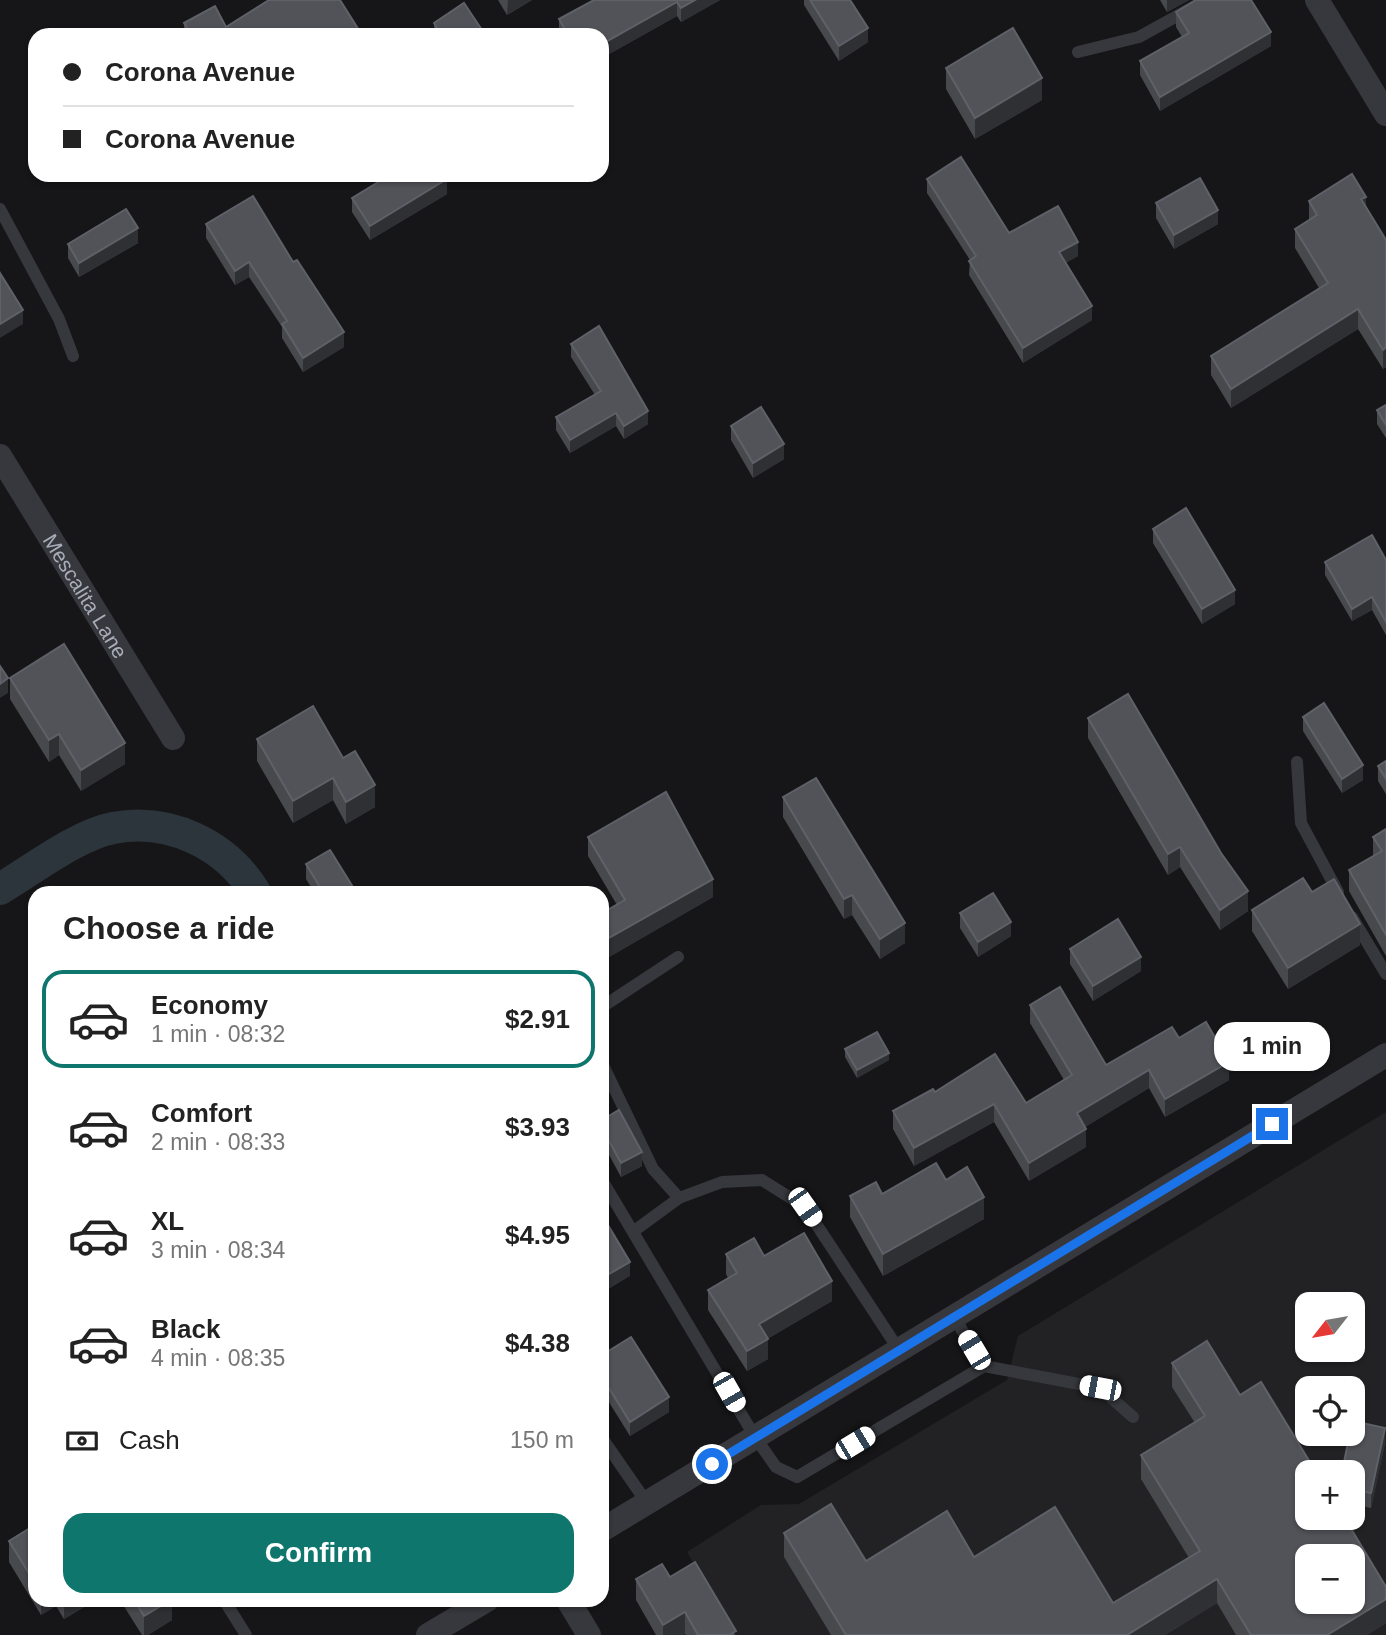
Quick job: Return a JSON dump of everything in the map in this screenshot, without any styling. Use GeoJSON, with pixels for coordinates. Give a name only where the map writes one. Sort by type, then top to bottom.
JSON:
{"type":"FeatureCollection","features":[{"type":"Feature","properties":{"kind":"street"},"geometry":{"type":"LineString","coordinates":[[1317,0],[1386,114]]}},
{"type":"Feature","properties":{"kind":"street","name":"Mescalita Lane"},"geometry":{"type":"LineString","coordinates":[[0,456],[173,738]]}},
{"type":"Feature","properties":{"kind":"street"},"geometry":{"type":"LineString","coordinates":[[609,1526],[1386,1055]]}},
{"type":"Feature","properties":{"kind":"street"},"geometry":{"type":"LineString","coordinates":[[428,1635],[475,1607]]}},
{"type":"Feature","properties":{"kind":"street"},"geometry":{"type":"LineString","coordinates":[[572,1607],[589,1635]]}},
{"type":"Feature","properties":{"kind":"lane"},"geometry":{"type":"LineString","coordinates":[[1078,52],[1139,37],[1206,0]]}},
{"type":"Feature","properties":{"kind":"lane"},"geometry":{"type":"LineString","coordinates":[[0,209],[59,319],[73,356]]}},
{"type":"Feature","properties":{"kind":"lane"},"geometry":{"type":"LineString","coordinates":[[1297,762],[1301,822],[1386,974]]}},
{"type":"Feature","properties":{"kind":"lane"},"geometry":{"type":"LineString","coordinates":[[609,1002],[678,957]]}},
{"type":"Feature","properties":{"kind":"lane"},"geometry":{"type":"LineString","coordinates":[[609,1078],[653,1169],[679,1198]]}},
{"type":"Feature","properties":{"kind":"lane"},"geometry":{"type":"LineString","coordinates":[[634,1231],[679,1198],[722,1182],[762,1180],[805,1207],[899,1350]]}},
{"type":"Feature","properties":{"kind":"lane"},"geometry":{"type":"LineString","coordinates":[[609,1191],[755,1437],[776,1467],[797,1477],[984,1366],[1100,1388],[1133,1417]]}},
{"type":"Feature","properties":{"kind":"lane"},"geometry":{"type":"LineString","coordinates":[[954,1317],[984,1366]]}},
{"type":"Feature","properties":{"kind":"lane"},"geometry":{"type":"LineString","coordinates":[[609,1448],[647,1503]]}},
{"type":"Feature","properties":{"kind":"lane"},"geometry":{"type":"LineString","coordinates":[[229,1607],[246,1635]]}},
{"type":"Feature","properties":{"kind":"shaded area"},"geometry":{"type":"Polygon","coordinates":[[[1386,1112],[1386,1635],[737,1635],[687,1552],[761,1505],[799,1504],[1007,1380],[1018,1336],[1386,1112]]]}},
{"type":"Feature","properties":{"kind":"building"},"geometry":{"type":"Polygon","coordinates":[[[269,0],[340,0],[358,28],[187,28],[184,23],[215,6],[226,27],[269,0]]]}},
{"type":"Feature","properties":{"kind":"building"},"geometry":{"type":"Polygon","coordinates":[[[594,0],[695,0],[681,8],[677,2],[609,40],[609,28],[564,28],[559,19],[594,0]]]}},
{"type":"Feature","properties":{"kind":"building"},"geometry":{"type":"Polygon","coordinates":[[[810,0],[850,0],[868,28],[839,46],[810,0]]]}},
{"type":"Feature","properties":{"kind":"building"},"geometry":{"type":"Polygon","coordinates":[[[1196,0],[1251,0],[1271,32],[1160,97],[1140,61],[1189,33],[1176,12],[1196,0]]]}},
{"type":"Feature","properties":{"kind":"building"},"geometry":{"type":"Polygon","coordinates":[[[464,3],[481,28],[437,28],[434,23],[464,3]]]}},
{"type":"Feature","properties":{"kind":"building"},"geometry":{"type":"Polygon","coordinates":[[[1013,28],[1042,78],[975,118],[946,68],[1013,28]]]}},
{"type":"Feature","properties":{"kind":"building"},"geometry":{"type":"Polygon","coordinates":[[[961,157],[1009,233],[1058,206],[1078,242],[1059,252],[1092,306],[1023,348],[969,261],[976,256],[927,179],[961,157]]]}},
{"type":"Feature","properties":{"kind":"building"},"geometry":{"type":"Polygon","coordinates":[[[1352,174],[1366,197],[1361,199],[1386,240],[1386,347],[1383,350],[1358,309],[1231,389],[1211,356],[1328,283],[1295,229],[1317,215],[1309,201],[1352,174]]]}},
{"type":"Feature","properties":{"kind":"building"},"geometry":{"type":"Polygon","coordinates":[[[1200,178],[1218,210],[1174,235],[1156,203],[1200,178]]]}},
{"type":"Feature","properties":{"kind":"building"},"geometry":{"type":"Polygon","coordinates":[[[378,182],[442,182],[370,226],[352,198],[378,182]]]}},
{"type":"Feature","properties":{"kind":"building"},"geometry":{"type":"Polygon","coordinates":[[[253,196],[293,262],[297,260],[344,332],[303,358],[282,324],[287,321],[249,262],[235,271],[206,224],[253,196]]]}},
{"type":"Feature","properties":{"kind":"building"},"geometry":{"type":"Polygon","coordinates":[[[126,209],[138,228],[79,263],[68,244],[126,209]]]}},
{"type":"Feature","properties":{"kind":"building"},"geometry":{"type":"Polygon","coordinates":[[[0,273],[23,310],[0,324],[0,273]]]}},
{"type":"Feature","properties":{"kind":"building"},"geometry":{"type":"Polygon","coordinates":[[[599,326],[648,411],[624,426],[616,413],[570,440],[556,417],[601,391],[571,344],[599,326]]]}},
{"type":"Feature","properties":{"kind":"building"},"geometry":{"type":"Polygon","coordinates":[[[1386,405],[1386,425],[1377,410],[1386,405]]]}},
{"type":"Feature","properties":{"kind":"building"},"geometry":{"type":"Polygon","coordinates":[[[761,407],[784,444],[753,463],[731,426],[761,407]]]}},
{"type":"Feature","properties":{"kind":"building"},"geometry":{"type":"Polygon","coordinates":[[[1186,508],[1235,590],[1202,609],[1153,529],[1186,508]]]}},
{"type":"Feature","properties":{"kind":"building"},"geometry":{"type":"Polygon","coordinates":[[[1372,535],[1386,560],[1386,622],[1372,597],[1352,609],[1325,562],[1372,535]]]}},
{"type":"Feature","properties":{"kind":"building"},"geometry":{"type":"Polygon","coordinates":[[[64,644],[125,743],[81,770],[59,734],[49,740],[10,678],[64,644]]]}},
{"type":"Feature","properties":{"kind":"building"},"geometry":{"type":"Polygon","coordinates":[[[0,666],[8,678],[0,684],[0,666]]]}},
{"type":"Feature","properties":{"kind":"building"},"geometry":{"type":"Polygon","coordinates":[[[1128,694],[1221,853],[1248,891],[1220,910],[1180,847],[1168,854],[1088,718],[1128,694]]]}},
{"type":"Feature","properties":{"kind":"building"},"geometry":{"type":"Polygon","coordinates":[[[1324,703],[1363,765],[1342,779],[1303,717],[1324,703]]]}},
{"type":"Feature","properties":{"kind":"building"},"geometry":{"type":"Polygon","coordinates":[[[313,706],[343,758],[355,751],[375,785],[346,802],[333,778],[293,801],[257,739],[313,706]]]}},
{"type":"Feature","properties":{"kind":"building"},"geometry":{"type":"Polygon","coordinates":[[[1386,761],[1386,779],[1378,766],[1386,761]]]}},
{"type":"Feature","properties":{"kind":"building"},"geometry":{"type":"Polygon","coordinates":[[[816,778],[905,923],[880,939],[852,895],[844,899],[783,797],[816,778]]]}},
{"type":"Feature","properties":{"kind":"building"},"geometry":{"type":"Polygon","coordinates":[[[666,792],[713,879],[609,938],[609,909],[625,900],[588,837],[666,792]]]}},
{"type":"Feature","properties":{"kind":"building"},"geometry":{"type":"Polygon","coordinates":[[[1386,829],[1386,935],[1349,870],[1382,851],[1373,837],[1386,829]]]}},
{"type":"Feature","properties":{"kind":"building"},"geometry":{"type":"Polygon","coordinates":[[[330,850],[352,886],[319,886],[306,864],[330,850]]]}},
{"type":"Feature","properties":{"kind":"building"},"geometry":{"type":"Polygon","coordinates":[[[1303,878],[1312,892],[1334,879],[1360,924],[1288,968],[1252,910],[1303,878]]]}},
{"type":"Feature","properties":{"kind":"building"},"geometry":{"type":"Polygon","coordinates":[[[993,893],[1011,922],[978,942],[960,913],[993,893]]]}},
{"type":"Feature","properties":{"kind":"building"},"geometry":{"type":"Polygon","coordinates":[[[1118,919],[1141,957],[1093,986],[1070,949],[1118,919]]]}},
{"type":"Feature","properties":{"kind":"building"},"geometry":{"type":"Polygon","coordinates":[[[1060,987],[1106,1065],[1172,1027],[1179,1038],[1206,1022],[1229,1062],[1165,1099],[1149,1070],[1077,1113],[1086,1129],[1029,1163],[994,1104],[914,1148],[893,1111],[933,1089],[935,1092],[995,1054],[1026,1103],[1072,1075],[1030,1005],[1060,987]]]}},
{"type":"Feature","properties":{"kind":"building"},"geometry":{"type":"Polygon","coordinates":[[[877,1032],[889,1053],[857,1070],[845,1049],[877,1032]]]}},
{"type":"Feature","properties":{"kind":"building"},"geometry":{"type":"Polygon","coordinates":[[[619,1110],[642,1152],[621,1163],[609,1141],[609,1116],[619,1110]]]}},
{"type":"Feature","properties":{"kind":"building"},"geometry":{"type":"Polygon","coordinates":[[[936,1163],[946,1180],[967,1167],[984,1197],[883,1254],[850,1196],[876,1182],[882,1194],[936,1163]]]}},
{"type":"Feature","properties":{"kind":"building"},"geometry":{"type":"Polygon","coordinates":[[[609,1227],[630,1262],[609,1274],[609,1227]]]}},
{"type":"Feature","properties":{"kind":"building"},"geometry":{"type":"Polygon","coordinates":[[[804,1233],[832,1281],[759,1324],[768,1339],[747,1351],[708,1290],[737,1273],[726,1254],[754,1238],[764,1256],[804,1233]]]}},
{"type":"Feature","properties":{"kind":"building"},"geometry":{"type":"Polygon","coordinates":[[[631,1337],[669,1397],[630,1422],[609,1388],[609,1351],[631,1337]]]}},
{"type":"Feature","properties":{"kind":"building"},"geometry":{"type":"Polygon","coordinates":[[[1207,1341],[1240,1395],[1261,1382],[1295,1438],[1295,1446],[1300,1446],[1309,1460],[1295,1460],[1295,1530],[1352,1530],[1360,1544],[1295,1544],[1295,1614],[1361,1614],[1327,1635],[1251,1635],[1217,1579],[1127,1635],[846,1635],[784,1533],[831,1504],[866,1561],[947,1511],[974,1557],[1055,1507],[1113,1603],[1200,1551],[1141,1455],[1205,1416],[1172,1363],[1207,1341]]]}},
{"type":"Feature","properties":{"kind":"building"},"geometry":{"type":"Polygon","coordinates":[[[1365,1424],[1385,1428],[1371,1493],[1365,1492],[1365,1460],[1344,1460],[1347,1446],[1365,1446],[1365,1424]]]}},
{"type":"Feature","properties":{"kind":"building"},"geometry":{"type":"Polygon","coordinates":[[[28,1529],[28,1572],[9,1541],[28,1529]]]}},
{"type":"Feature","properties":{"kind":"building"},"geometry":{"type":"Polygon","coordinates":[[[1365,1552],[1386,1587],[1386,1599],[1365,1612],[1365,1552]]]}},
{"type":"Feature","properties":{"kind":"building"},"geometry":{"type":"Polygon","coordinates":[[[695,1562],[736,1631],[730,1635],[698,1635],[685,1612],[663,1625],[636,1579],[662,1564],[670,1577],[695,1562]]]}},
{"type":"Feature","properties":{"kind":"building"},"geometry":{"type":"Polygon","coordinates":[[[138,1607],[159,1607],[144,1616],[138,1607]]]}},
{"type":"Feature","properties":{"kind":"waterway"},"geometry":{"type":"LineString","coordinates":[[0,889],[85,838],[113,828],[134,826],[155,827],[194,838],[229,861],[251,886]]}},
{"type":"Feature","properties":{"kind":"route"},"geometry":{"type":"LineString","coordinates":[[712,1464],[1272,1124]]}}]}
